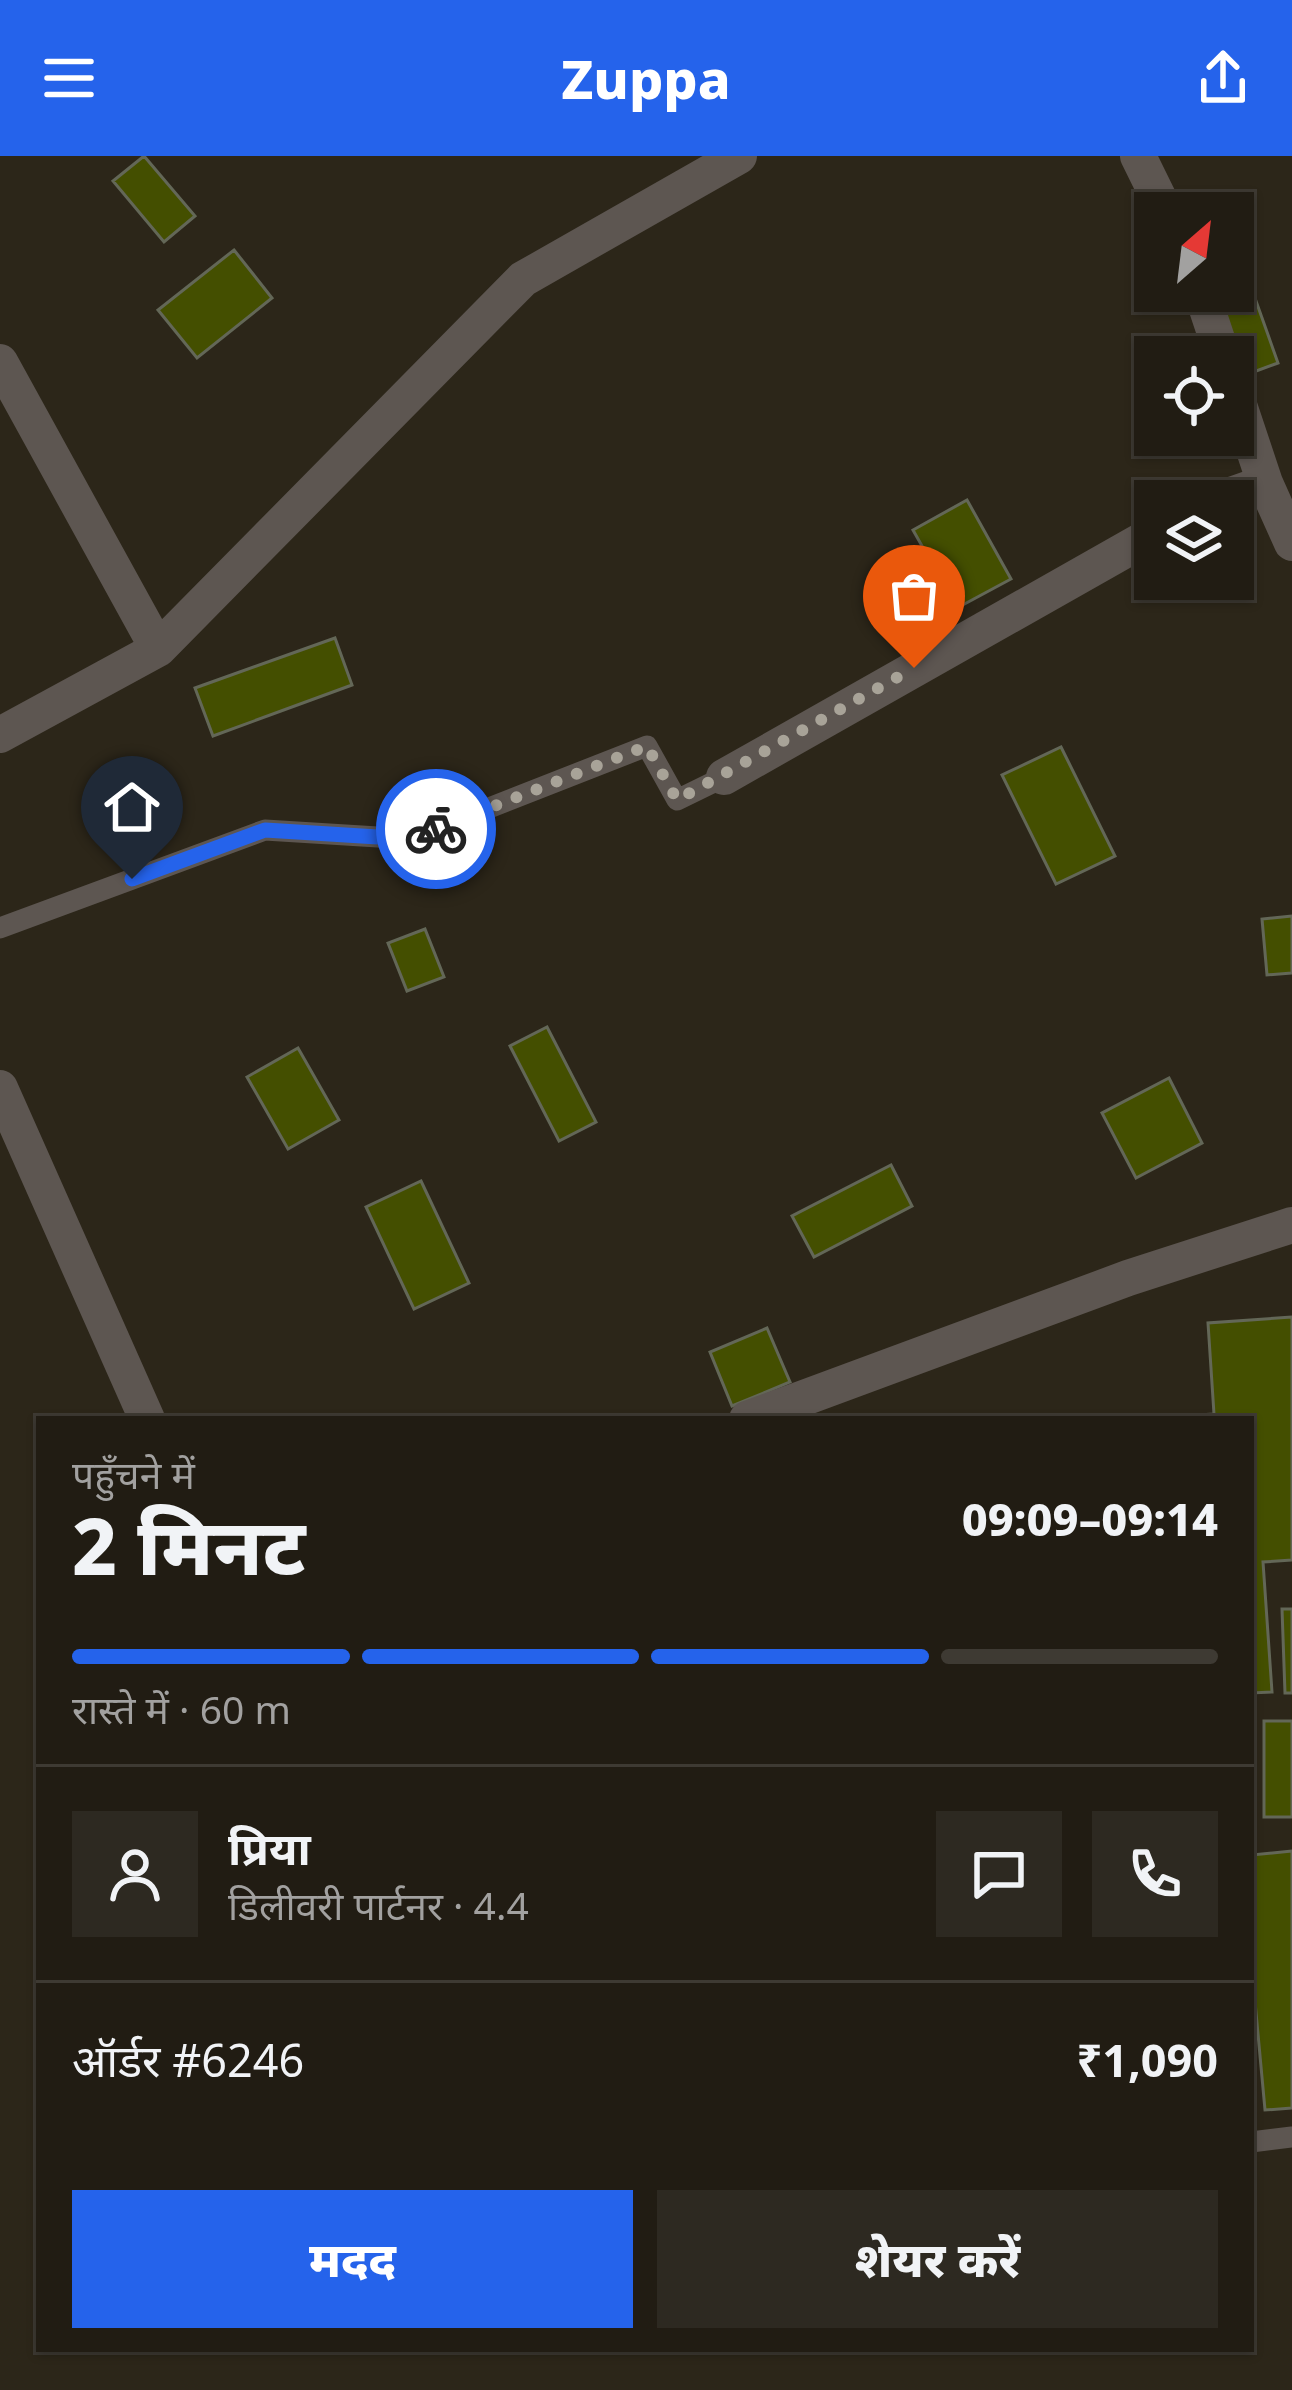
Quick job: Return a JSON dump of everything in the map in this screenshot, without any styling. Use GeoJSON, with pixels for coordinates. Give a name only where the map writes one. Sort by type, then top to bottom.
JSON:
{"type":"FeatureCollection","features":[{"type":"Feature","properties":{"kind":"street"},"geometry":{"type":"LineString","coordinates":[[0,735],[158,650],[524,279],[739,156]]}},
{"type":"Feature","properties":{"kind":"street"},"geometry":{"type":"LineString","coordinates":[[1138,156],[1156,192]]}},
{"type":"Feature","properties":{"kind":"street"},"geometry":{"type":"LineString","coordinates":[[0,362],[158,650]]}},
{"type":"Feature","properties":{"kind":"street"},"geometry":{"type":"LineString","coordinates":[[1254,452],[1292,543]]}},
{"type":"Feature","properties":{"kind":"street"},"geometry":{"type":"LineString","coordinates":[[1254,487],[1264,483]]}},
{"type":"Feature","properties":{"kind":"street"},"geometry":{"type":"LineString","coordinates":[[724,777],[1134,545]]}},
{"type":"Feature","properties":{"kind":"street"},"geometry":{"type":"LineString","coordinates":[[0,1088],[146,1416]]}},
{"type":"Feature","properties":{"kind":"street"},"geometry":{"type":"LineString","coordinates":[[755,1416],[1128,1278],[1292,1225]]}},
{"type":"Feature","properties":{"kind":"lane"},"geometry":{"type":"LineString","coordinates":[[0,928],[265,830],[410,839],[647,746],[677,800],[724,777]]}},
{"type":"Feature","properties":{"kind":"lane"},"geometry":{"type":"LineString","coordinates":[[1254,2142],[1292,2137]]}},
{"type":"Feature","properties":{"kind":"building"},"geometry":{"type":"Polygon","coordinates":[[[144,156],[195,216],[164,242],[113,181],[144,156]]]}},
{"type":"Feature","properties":{"kind":"building"},"geometry":{"type":"Polygon","coordinates":[[[234,250],[272,298],[197,358],[158,310],[234,250]]]}},
{"type":"Feature","properties":{"kind":"building"},"geometry":{"type":"Polygon","coordinates":[[[1254,302],[1278,363],[1254,372],[1254,336],[1226,336],[1218,314],[1254,312],[1254,302]]]}},
{"type":"Feature","properties":{"kind":"building"},"geometry":{"type":"Polygon","coordinates":[[[967,500],[1011,579],[957,608],[913,530],[967,500]]]}},
{"type":"Feature","properties":{"kind":"building"},"geometry":{"type":"Polygon","coordinates":[[[335,638],[352,685],[213,736],[195,688],[335,638]]]}},
{"type":"Feature","properties":{"kind":"building"},"geometry":{"type":"Polygon","coordinates":[[[1061,747],[1115,856],[1056,884],[1002,775],[1061,747]]]}},
{"type":"Feature","properties":{"kind":"building"},"geometry":{"type":"Polygon","coordinates":[[[1292,916],[1292,973],[1267,975],[1262,919],[1292,916]]]}},
{"type":"Feature","properties":{"kind":"building"},"geometry":{"type":"Polygon","coordinates":[[[425,929],[444,977],[407,991],[388,943],[425,929]]]}},
{"type":"Feature","properties":{"kind":"building"},"geometry":{"type":"Polygon","coordinates":[[[547,1027],[596,1122],[559,1141],[510,1046],[547,1027]]]}},
{"type":"Feature","properties":{"kind":"building"},"geometry":{"type":"Polygon","coordinates":[[[298,1048],[339,1120],[288,1149],[247,1077],[298,1048]]]}},
{"type":"Feature","properties":{"kind":"building"},"geometry":{"type":"Polygon","coordinates":[[[1169,1078],[1202,1143],[1136,1178],[1102,1113],[1169,1078]]]}},
{"type":"Feature","properties":{"kind":"building"},"geometry":{"type":"Polygon","coordinates":[[[891,1165],[912,1206],[814,1257],[792,1216],[891,1165]]]}},
{"type":"Feature","properties":{"kind":"building"},"geometry":{"type":"Polygon","coordinates":[[[421,1181],[469,1283],[414,1309],[366,1207],[421,1181]]]}},
{"type":"Feature","properties":{"kind":"building"},"geometry":{"type":"Polygon","coordinates":[[[1292,1317],[1292,1560],[1263,1562],[1272,1692],[1254,1693],[1254,1416],[1182,1416],[1214,1414],[1208,1323],[1292,1317]]]}},
{"type":"Feature","properties":{"kind":"building"},"geometry":{"type":"Polygon","coordinates":[[[767,1328],[790,1382],[732,1406],[710,1352],[767,1328]]]}},
{"type":"Feature","properties":{"kind":"building"},"geometry":{"type":"Polygon","coordinates":[[[1282,1609],[1292,1609],[1292,1693],[1285,1693],[1282,1609]]]}},
{"type":"Feature","properties":{"kind":"building"},"geometry":{"type":"Polygon","coordinates":[[[1264,1721],[1292,1721],[1292,1817],[1264,1817],[1264,1721]]]}},
{"type":"Feature","properties":{"kind":"building"},"geometry":{"type":"Polygon","coordinates":[[[1292,1851],[1292,2108],[1265,2110],[1254,1991],[1254,1855],[1292,1851]]]}},
{"type":"Feature","properties":{"kind":"way so far"},"geometry":{"type":"LineString","coordinates":[[436,829],[647,746],[677,800],[914,668]]}},
{"type":"Feature","properties":{"kind":"route"},"geometry":{"type":"LineString","coordinates":[[132,879],[265,830],[410,839],[436,829]]}}]}
